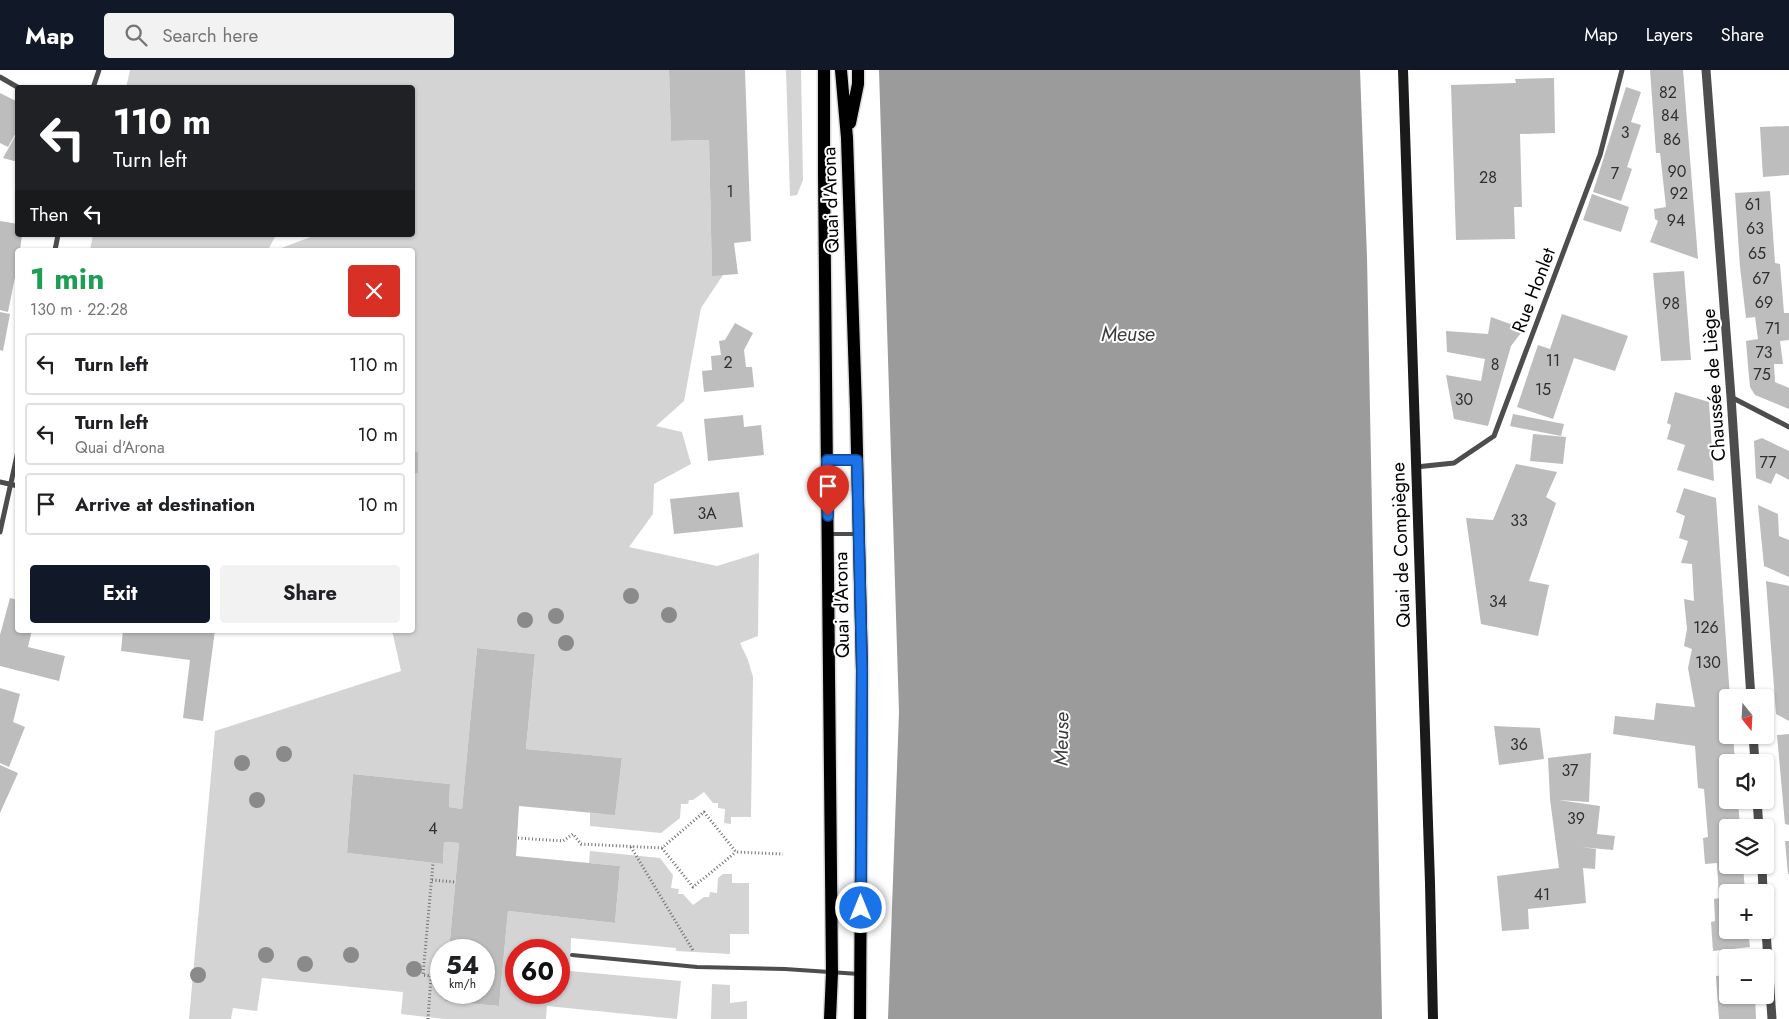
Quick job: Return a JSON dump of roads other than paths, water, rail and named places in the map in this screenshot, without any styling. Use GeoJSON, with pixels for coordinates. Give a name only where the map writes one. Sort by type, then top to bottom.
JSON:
{"type":"FeatureCollection","features":[{"type":"Feature","properties":{"kind":"main road","name":"Quai d'Arona"},"geometry":{"type":"LineString","coordinates":[[824,70],[832,972],[830,1019]]}},
{"type":"Feature","properties":{"kind":"main road","name":"Quai d'Arona"},"geometry":{"type":"LineString","coordinates":[[841,70],[847,138],[862,670],[860,1019]]}},
{"type":"Feature","properties":{"kind":"main road"},"geometry":{"type":"LineString","coordinates":[[847,138],[858,84],[858,70]]}},
{"type":"Feature","properties":{"kind":"main road","name":"Quai de Compiègne"},"geometry":{"type":"LineString","coordinates":[[1403,70],[1430,883],[1432,1019]]}},
{"type":"Feature","properties":{"kind":"street"},"geometry":{"type":"LineString","coordinates":[[94,85],[99,70]]}},
{"type":"Feature","properties":{"kind":"street","name":"Rue Honlet"},"geometry":{"type":"LineString","coordinates":[[1415,467],[1454,463],[1494,436],[1600,156],[1622,70]]}},
{"type":"Feature","properties":{"kind":"street","name":"Chaussée de Liège"},"geometry":{"type":"LineString","coordinates":[[1706,70],[1731,397],[1750,689]]}},
{"type":"Feature","properties":{"kind":"street"},"geometry":{"type":"LineString","coordinates":[[0,77],[15,86]]}},
{"type":"Feature","properties":{"kind":"street"},"geometry":{"type":"LineString","coordinates":[[1731,397],[1789,427]]}},
{"type":"Feature","properties":{"kind":"street"},"geometry":{"type":"LineString","coordinates":[[0,482],[14,485],[0,532]]}},
{"type":"Feature","properties":{"kind":"street"},"geometry":{"type":"LineString","coordinates":[[1767,939],[1772,1019]]}},
{"type":"Feature","properties":{"kind":"lane"},"geometry":{"type":"LineString","coordinates":[[827,460],[857,460]]}},
{"type":"Feature","properties":{"kind":"lane"},"geometry":{"type":"LineString","coordinates":[[828,534],[859,534]]}},
{"type":"Feature","properties":{"kind":"lane"},"geometry":{"type":"LineString","coordinates":[[572,955],[697,967],[784,969],[861,974]]}},
{"type":"Feature","properties":{"kind":"water","name":"Meuse"},"geometry":{"type":"Polygon","coordinates":[[[879,70],[1360,70],[1367,257],[1382,1019],[888,1019],[899,712],[879,70]]]}}]}
